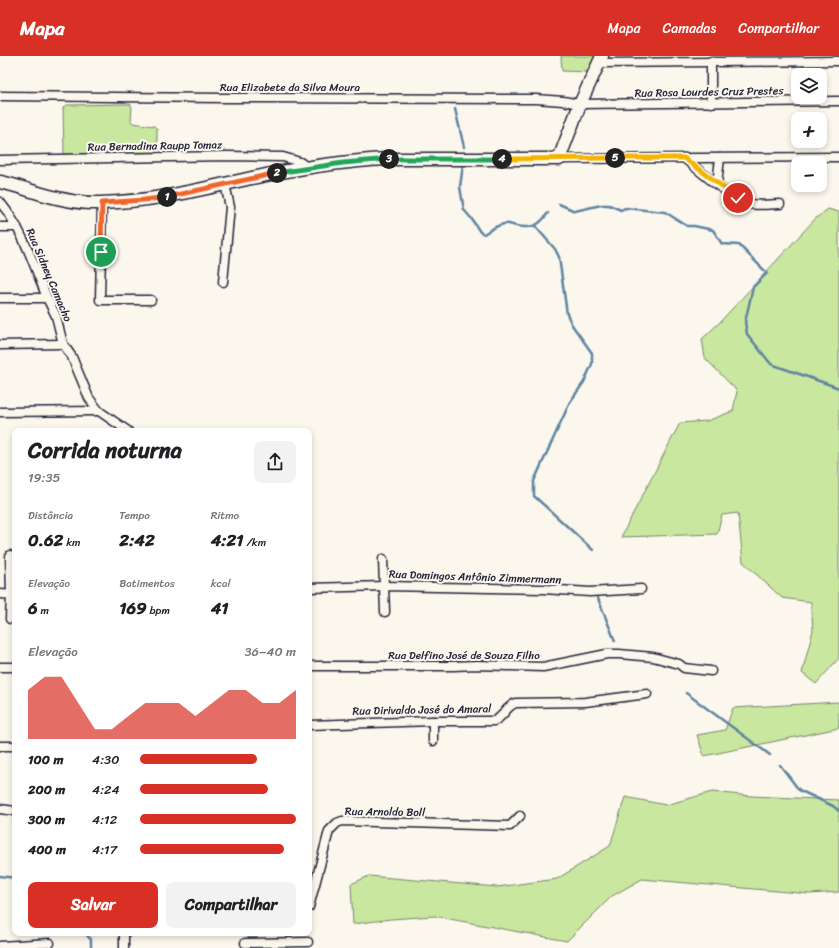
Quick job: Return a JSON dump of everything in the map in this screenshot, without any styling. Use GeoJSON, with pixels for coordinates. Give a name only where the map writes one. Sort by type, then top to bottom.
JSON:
{"type":"FeatureCollection","features":[{"type":"Feature","properties":{"kind":"main road"},"geometry":{"type":"LineString","coordinates":[[0,182],[43,195],[77,202],[102,203],[164,198],[225,184],[308,168],[375,160],[558,159],[580,104],[601,59]]}},
{"type":"Feature","properties":{"kind":"street"},"geometry":{"type":"LineString","coordinates":[[601,59],[711,61],[785,58],[839,61]]}},
{"type":"Feature","properties":{"kind":"street"},"geometry":{"type":"LineString","coordinates":[[711,61],[711,102]]}},
{"type":"Feature","properties":{"kind":"street","name":"Rua Elizabete da Silva Moura"},"geometry":{"type":"LineString","coordinates":[[0,96],[536,98],[580,104]]}},
{"type":"Feature","properties":{"kind":"street","name":"Rua Rosa Lourdes Cruz Prestes"},"geometry":{"type":"LineString","coordinates":[[580,104],[839,101]]}},
{"type":"Feature","properties":{"kind":"street","name":"Rua Bernadina Raupp Tomaz"},"geometry":{"type":"LineString","coordinates":[[0,160],[227,156],[283,157],[300,162],[308,168]]}},
{"type":"Feature","properties":{"kind":"street"},"geometry":{"type":"LineString","coordinates":[[558,159],[839,157]]}},
{"type":"Feature","properties":{"kind":"street"},"geometry":{"type":"LineString","coordinates":[[684,158],[746,203],[753,205],[780,204]]}},
{"type":"Feature","properties":{"kind":"street"},"geometry":{"type":"LineString","coordinates":[[718,184],[720,158]]}},
{"type":"Feature","properties":{"kind":"street"},"geometry":{"type":"LineString","coordinates":[[223,282],[230,207],[225,184]]}},
{"type":"Feature","properties":{"kind":"street","name":"Rua Sidney Camacho"},"geometry":{"type":"LineString","coordinates":[[0,202],[26,243],[47,298],[56,316],[63,344],[72,357],[89,398],[99,411],[124,428]]}},
{"type":"Feature","properties":{"kind":"street"},"geometry":{"type":"LineString","coordinates":[[102,203],[100,300],[151,300]]}},
{"type":"Feature","properties":{"kind":"street"},"geometry":{"type":"LineString","coordinates":[[0,227],[17,227]]}},
{"type":"Feature","properties":{"kind":"street"},"geometry":{"type":"LineString","coordinates":[[0,298],[47,298]]}},
{"type":"Feature","properties":{"kind":"street"},"geometry":{"type":"LineString","coordinates":[[0,345],[63,344]]}},
{"type":"Feature","properties":{"kind":"street"},"geometry":{"type":"LineString","coordinates":[[0,412],[99,411]]}},
{"type":"Feature","properties":{"kind":"street"},"geometry":{"type":"LineString","coordinates":[[10,555],[12,582]]}},
{"type":"Feature","properties":{"kind":"street"},"geometry":{"type":"LineString","coordinates":[[383,559],[385,612]]}},
{"type":"Feature","properties":{"kind":"street","name":"Rua Domingos Antônio Zimmermann"},"geometry":{"type":"LineString","coordinates":[[312,588],[385,586],[543,589],[590,592],[641,589]]}},
{"type":"Feature","properties":{"kind":"street"},"geometry":{"type":"LineString","coordinates":[[0,594],[12,595]]}},
{"type":"Feature","properties":{"kind":"street"},"geometry":{"type":"LineString","coordinates":[[10,619],[12,603]]}},
{"type":"Feature","properties":{"kind":"street","name":"Rua Delfino José de Souza Filho"},"geometry":{"type":"LineString","coordinates":[[312,666],[477,665],[543,668],[607,654],[620,654],[653,657],[679,664],[684,668],[711,671]]}},
{"type":"Feature","properties":{"kind":"street"},"geometry":{"type":"LineString","coordinates":[[0,667],[12,667]]}},
{"type":"Feature","properties":{"kind":"street","name":"Rua Dirivaldo José do Amaral"},"geometry":{"type":"LineString","coordinates":[[312,725],[433,721],[494,721],[500,717],[509,706],[516,703],[585,702],[647,694]]}},
{"type":"Feature","properties":{"kind":"street"},"geometry":{"type":"LineString","coordinates":[[433,721],[433,741]]}},
{"type":"Feature","properties":{"kind":"street"},"geometry":{"type":"LineString","coordinates":[[0,746],[12,746]]}},
{"type":"Feature","properties":{"kind":"street"},"geometry":{"type":"LineString","coordinates":[[0,809],[12,811]]}},
{"type":"Feature","properties":{"kind":"street","name":"Rua Arnoldo Boll"},"geometry":{"type":"LineString","coordinates":[[312,893],[321,866],[327,836],[332,826],[336,823],[342,821],[510,826],[520,816]]}},
{"type":"Feature","properties":{"kind":"street"},"geometry":{"type":"LineString","coordinates":[[124,936],[124,948]]}},
{"type":"Feature","properties":{"kind":"street"},"geometry":{"type":"LineString","coordinates":[[0,946],[50,943]]}},
{"type":"Feature","properties":{"kind":"street"},"geometry":{"type":"LineString","coordinates":[[245,943],[308,945]]}},
{"type":"Feature","properties":{"kind":"green space"},"geometry":{"type":"Polygon","coordinates":[[[561,56],[596,56],[589,72],[562,71],[561,56]]]}},
{"type":"Feature","properties":{"kind":"green space"},"geometry":{"type":"Polygon","coordinates":[[[130,104],[132,107],[131,121],[133,123],[154,126],[157,129],[157,151],[152,155],[67,156],[64,153],[63,108],[67,105],[130,104]]]}},
{"type":"Feature","properties":{"kind":"green space"},"geometry":{"type":"Polygon","coordinates":[[[828,209],[839,212],[839,658],[816,684],[802,673],[813,630],[811,602],[782,598],[743,562],[738,513],[722,515],[717,534],[621,537],[680,423],[707,421],[733,411],[737,391],[705,358],[702,339],[720,322],[815,219],[828,209]]]}},
{"type":"Feature","properties":{"kind":"green space"},"geometry":{"type":"Polygon","coordinates":[[[839,702],[839,728],[704,756],[697,735],[725,730],[733,708],[839,702]]]}},
{"type":"Feature","properties":{"kind":"green space"},"geometry":{"type":"Polygon","coordinates":[[[712,792],[751,796],[839,800],[839,892],[810,894],[642,879],[612,896],[567,941],[434,916],[391,919],[353,924],[351,884],[369,876],[497,887],[557,879],[610,846],[625,797],[666,805],[712,792]]]}},
{"type":"Feature","properties":{"kind":"waterway"},"geometry":{"type":"LineString","coordinates":[[455,109],[464,147]]}},
{"type":"Feature","properties":{"kind":"waterway"},"geometry":{"type":"LineString","coordinates":[[463,165],[460,187],[464,210],[480,232],[484,234],[496,227],[506,224],[522,227],[535,226],[548,213]]}},
{"type":"Feature","properties":{"kind":"waterway"},"geometry":{"type":"LineString","coordinates":[[559,204],[575,211],[601,205],[609,205],[621,210],[625,208],[665,212],[687,226],[713,230],[722,244],[739,245],[767,273],[753,287],[745,322],[747,334],[771,364],[839,388]]}},
{"type":"Feature","properties":{"kind":"waterway"},"geometry":{"type":"LineString","coordinates":[[535,226],[555,249],[559,257],[567,314],[572,325],[592,353],[592,364],[584,382],[570,402],[534,481],[534,496],[593,550]]}},
{"type":"Feature","properties":{"kind":"waterway"},"geometry":{"type":"LineString","coordinates":[[597,596],[615,641]]}},
{"type":"Feature","properties":{"kind":"waterway"},"geometry":{"type":"LineString","coordinates":[[686,693],[770,755]]}},
{"type":"Feature","properties":{"kind":"waterway"},"geometry":{"type":"LineString","coordinates":[[780,765],[799,790],[833,806],[839,811]]}},
{"type":"Feature","properties":{"kind":"waterway"},"geometry":{"type":"LineString","coordinates":[[0,876],[12,878]]}},
{"type":"Feature","properties":{"kind":"waterway"},"geometry":{"type":"LineString","coordinates":[[88,936],[91,940],[91,948]]}},
{"type":"Feature","properties":{"kind":"route"},"geometry":{"type":"LineString","coordinates":[[101,252],[102,203],[132,202],[164,198],[249,179],[308,168],[361,161],[388,159],[684,158],[738,198]]}}]}
